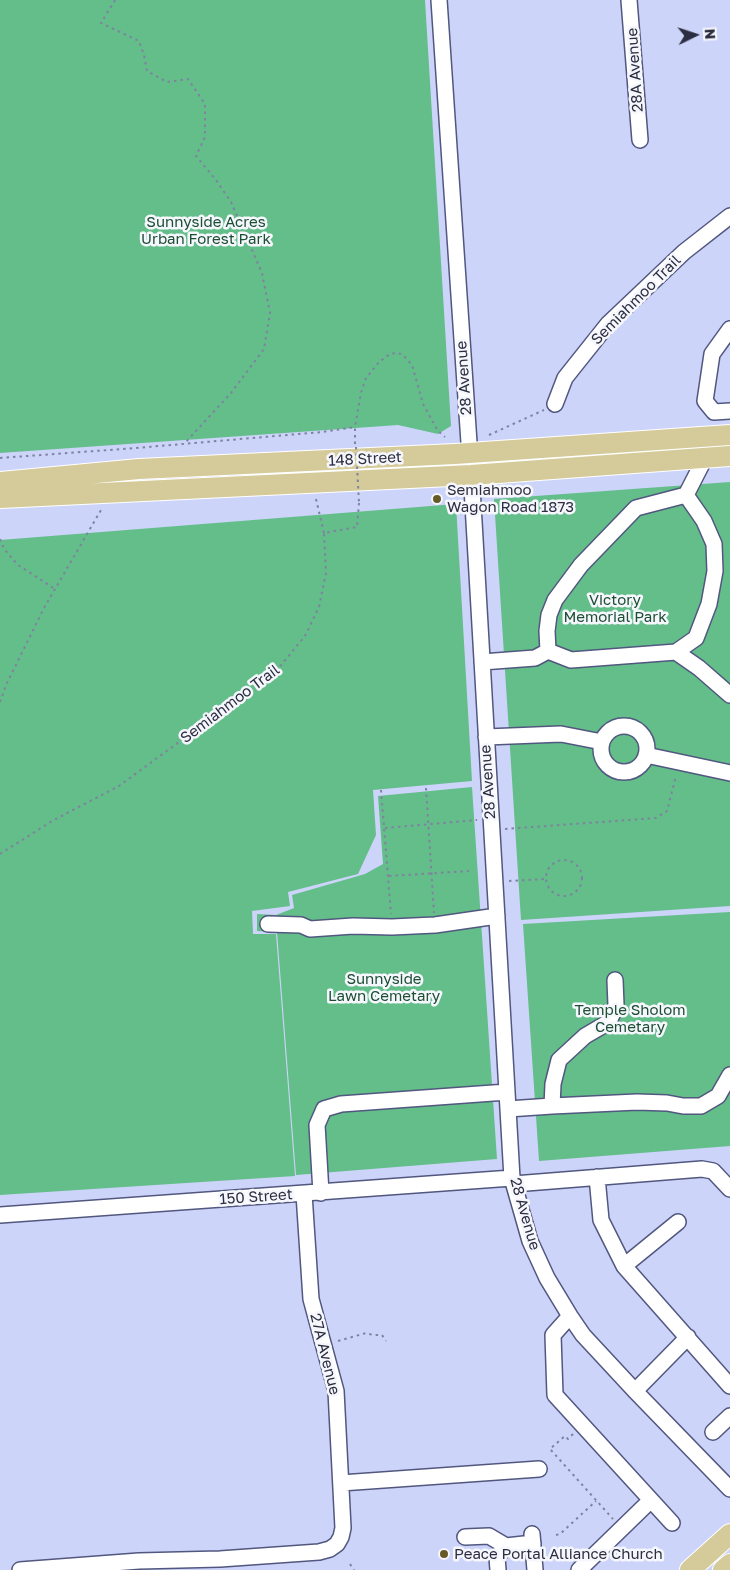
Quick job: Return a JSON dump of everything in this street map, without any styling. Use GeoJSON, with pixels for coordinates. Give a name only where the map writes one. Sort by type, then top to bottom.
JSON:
{"type":"FeatureCollection","features":[{"type":"Feature","properties":{"kind":"main road","name":"148 Street"},"geometry":{"type":"LineString","coordinates":[[0,482],[139,469],[469,453],[730,435]]}},
{"type":"Feature","properties":{"kind":"main road","name":"148 Street"},"geometry":{"type":"LineString","coordinates":[[0,498],[314,481],[470,475],[730,456]]}},
{"type":"Feature","properties":{"kind":"main road"},"geometry":{"type":"LineString","coordinates":[[690,1570],[730,1534]]}},
{"type":"Feature","properties":{"kind":"main road"},"geometry":{"type":"LineString","coordinates":[[723,1570],[730,1564]]}},
{"type":"Feature","properties":{"kind":"street","name":"28 Avenue"},"geometry":{"type":"LineString","coordinates":[[439,0],[469,453],[513,1181],[530,1241],[547,1278],[583,1335],[635,1392],[730,1489]]}},
{"type":"Feature","properties":{"kind":"street","name":"28A Avenue"},"geometry":{"type":"LineString","coordinates":[[629,0],[640,140]]}},
{"type":"Feature","properties":{"kind":"street","name":"Semiahmoo Trail"},"geometry":{"type":"LineString","coordinates":[[555,404],[565,378],[608,324],[684,252],[730,216]]}},
{"type":"Feature","properties":{"kind":"street"},"geometry":{"type":"LineString","coordinates":[[730,329],[712,354],[706,401],[714,412],[730,411]]}},
{"type":"Feature","properties":{"kind":"street"},"geometry":{"type":"LineString","coordinates":[[548,650],[549,615],[555,600],[581,565],[636,508],[686,495],[705,458]]}},
{"type":"Feature","properties":{"kind":"street"},"geometry":{"type":"LineString","coordinates":[[686,495],[704,521],[714,544],[714,571],[709,604],[696,638],[699,668]]}},
{"type":"Feature","properties":{"kind":"street"},"geometry":{"type":"LineString","coordinates":[[548,650],[571,660],[676,652],[696,638]]}},
{"type":"Feature","properties":{"kind":"street"},"geometry":{"type":"LineString","coordinates":[[482,662],[535,658],[548,650]]}},
{"type":"Feature","properties":{"kind":"street"},"geometry":{"type":"LineString","coordinates":[[676,652],[699,668],[730,695]]}},
{"type":"Feature","properties":{"kind":"street"},"geometry":{"type":"LineString","coordinates":[[617,727],[632,727],[643,736],[646,743],[646,755],[641,764],[635,769],[628,772],[620,772],[606,764],[602,757],[602,742],[610,730],[617,727]]}},
{"type":"Feature","properties":{"kind":"street"},"geometry":{"type":"LineString","coordinates":[[486,738],[561,734],[602,742]]}},
{"type":"Feature","properties":{"kind":"street"},"geometry":{"type":"LineString","coordinates":[[646,755],[730,773]]}},
{"type":"Feature","properties":{"kind":"street"},"geometry":{"type":"LineString","coordinates":[[268,924],[301,925],[310,928],[392,927],[435,925],[497,916]]}},
{"type":"Feature","properties":{"kind":"street"},"geometry":{"type":"LineString","coordinates":[[552,1106],[553,1084],[559,1060],[585,1036],[609,1022],[616,1005],[615,980]]}},
{"type":"Feature","properties":{"kind":"street"},"geometry":{"type":"LineString","coordinates":[[508,1109],[638,1102],[701,1106],[718,1096],[730,1076]]}},
{"type":"Feature","properties":{"kind":"street"},"geometry":{"type":"LineString","coordinates":[[321,1193],[317,1125],[324,1109],[341,1104],[507,1092]]}},
{"type":"Feature","properties":{"kind":"street","name":"150 Street"},"geometry":{"type":"LineString","coordinates":[[0,1215],[702,1169],[713,1171],[730,1189]]}},
{"type":"Feature","properties":{"kind":"street"},"geometry":{"type":"LineString","coordinates":[[597,1177],[601,1220],[624,1266],[730,1386]]}},
{"type":"Feature","properties":{"kind":"street","name":"27A Avenue"},"geometry":{"type":"LineString","coordinates":[[236,1564],[330,1549],[337,1544],[343,1528],[336,1391],[311,1299],[304,1194]]}},
{"type":"Feature","properties":{"kind":"street"},"geometry":{"type":"LineString","coordinates":[[624,1266],[678,1222]]}},
{"type":"Feature","properties":{"kind":"street"},"geometry":{"type":"LineString","coordinates":[[570,1316],[553,1335],[555,1395],[672,1524]]}},
{"type":"Feature","properties":{"kind":"street"},"geometry":{"type":"LineString","coordinates":[[635,1392],[688,1337]]}},
{"type":"Feature","properties":{"kind":"street"},"geometry":{"type":"LineString","coordinates":[[713,1432],[730,1416]]}},
{"type":"Feature","properties":{"kind":"street"},"geometry":{"type":"LineString","coordinates":[[341,1483],[539,1469]]}},
{"type":"Feature","properties":{"kind":"street"},"geometry":{"type":"LineString","coordinates":[[579,1570],[651,1500]]}},
{"type":"Feature","properties":{"kind":"street"},"geometry":{"type":"LineString","coordinates":[[465,1537],[489,1536],[506,1546]]}},
{"type":"Feature","properties":{"kind":"street"},"geometry":{"type":"LineString","coordinates":[[498,1570],[497,1557],[506,1546],[533,1538],[535,1570]]}},
{"type":"Feature","properties":{"kind":"street"},"geometry":{"type":"LineString","coordinates":[[20,1570],[139,1561],[236,1564]]}},
{"type":"Feature","properties":{"kind":"path"},"geometry":{"type":"LineString","coordinates":[[115,0],[101,23],[139,42],[147,70],[167,82],[188,79],[205,104],[205,137],[196,156],[231,202],[262,273],[270,313],[264,349],[231,393],[184,444]]}},
{"type":"Feature","properties":{"kind":"path"},"geometry":{"type":"LineString","coordinates":[[324,533],[357,527],[359,503],[355,427],[361,393],[366,378],[384,358],[390,354],[402,354],[412,364],[423,404],[438,430],[450,440]]}},
{"type":"Feature","properties":{"kind":"path"},"geometry":{"type":"LineString","coordinates":[[488,435],[555,404]]}},
{"type":"Feature","properties":{"kind":"path"},"geometry":{"type":"LineString","coordinates":[[0,458],[322,432],[355,427]]}},
{"type":"Feature","properties":{"kind":"path","name":"Semiahmoo Trail"},"geometry":{"type":"LineString","coordinates":[[0,854],[52,821],[119,786],[277,670],[305,636],[319,607],[326,573],[324,533],[315,498],[314,481]]}},
{"type":"Feature","properties":{"kind":"path"},"geometry":{"type":"LineString","coordinates":[[0,702],[6,685],[44,608],[111,492]]}},
{"type":"Feature","properties":{"kind":"path"},"geometry":{"type":"LineString","coordinates":[[0,538],[4,549],[18,565],[55,589]]}},
{"type":"Feature","properties":{"kind":"path"},"geometry":{"type":"LineString","coordinates":[[500,829],[656,818],[667,811],[679,762]]}},
{"type":"Feature","properties":{"kind":"path"},"geometry":{"type":"LineString","coordinates":[[426,788],[430,825],[435,925]]}},
{"type":"Feature","properties":{"kind":"path"},"geometry":{"type":"LineString","coordinates":[[381,790],[392,927]]}},
{"type":"Feature","properties":{"kind":"path"},"geometry":{"type":"LineString","coordinates":[[385,828],[478,820]]}},
{"type":"Feature","properties":{"kind":"path"},"geometry":{"type":"LineString","coordinates":[[565,860],[576,865],[582,875],[582,881],[576,892],[565,896],[554,894],[545,879],[546,873],[553,863],[565,860]]}},
{"type":"Feature","properties":{"kind":"path"},"geometry":{"type":"LineString","coordinates":[[388,876],[468,870]]}},
{"type":"Feature","properties":{"kind":"path"},"geometry":{"type":"LineString","coordinates":[[504,881],[545,879]]}},
{"type":"Feature","properties":{"kind":"path"},"geometry":{"type":"LineString","coordinates":[[338,1341],[366,1333],[382,1335],[386,1341]]}},
{"type":"Feature","properties":{"kind":"path"},"geometry":{"type":"LineString","coordinates":[[582,1425],[568,1439],[565,1436],[550,1449],[621,1529]]}},
{"type":"Feature","properties":{"kind":"path"},"geometry":{"type":"LineString","coordinates":[[556,1535],[560,1534],[597,1501]]}},
{"type":"Feature","properties":{"kind":"path"},"geometry":{"type":"LineString","coordinates":[[350,1564],[354,1570]]}},
{"type":"Feature","properties":{"kind":"green space","name":"Sunnyside Acres Urban Forest Park"},"geometry":{"type":"Polygon","coordinates":[[[0,0],[425,0],[451,426],[438,434],[398,425],[0,453],[0,0]]]}},
{"type":"Feature","properties":{"kind":"green space","name":"Victory Memorial Park"},"geometry":{"type":"Polygon","coordinates":[[[730,482],[730,906],[521,920],[494,499],[730,482]]]}},
{"type":"Feature","properties":{"kind":"green space"},"geometry":{"type":"Polygon","coordinates":[[[456,504],[472,781],[373,790],[376,835],[358,874],[288,892],[290,906],[252,911],[253,934],[276,934],[295,1176],[0,1195],[0,540],[456,504]]]}},
{"type":"Feature","properties":{"kind":"green space","name":"Sunnyside Lawn Cemetary"},"geometry":{"type":"Polygon","coordinates":[[[472,787],[497,1159],[296,1175],[277,932],[257,931],[257,914],[276,915],[294,908],[292,895],[365,874],[383,864],[378,796],[472,787]]]}},
{"type":"Feature","properties":{"kind":"green space","name":"Temple Sholom Cemetary"},"geometry":{"type":"Polygon","coordinates":[[[730,912],[730,1146],[539,1161],[523,924],[730,912]]]}},
{"type":"Feature","properties":{"kind":"place","name":"Semiahmoo Wagon Road 1873"},"geometry":{"type":"Point","coordinates":[437,499]}},
{"type":"Feature","properties":{"kind":"place","name":"Peace Portal Alliance Church"},"geometry":{"type":"Point","coordinates":[444,1554]}}]}
